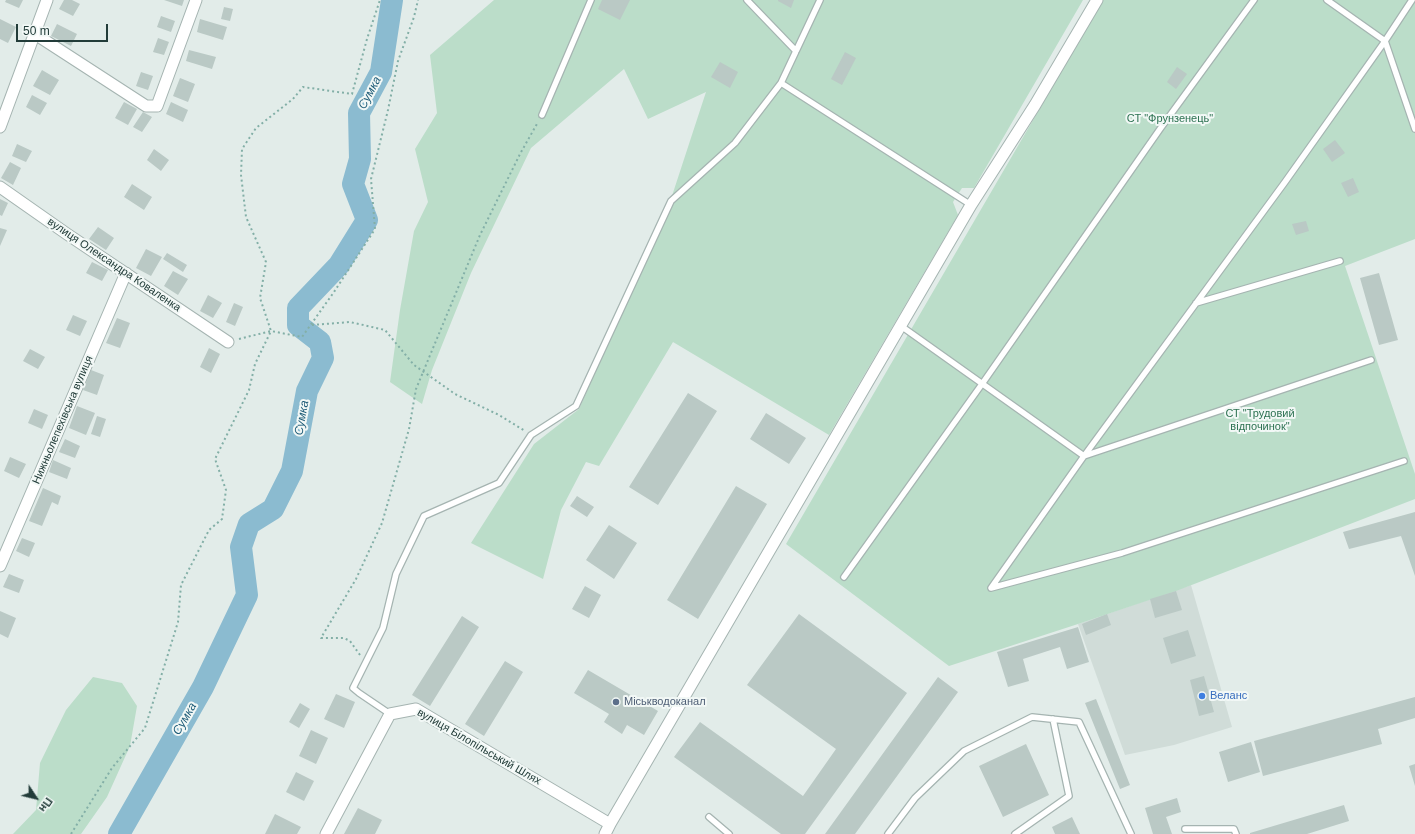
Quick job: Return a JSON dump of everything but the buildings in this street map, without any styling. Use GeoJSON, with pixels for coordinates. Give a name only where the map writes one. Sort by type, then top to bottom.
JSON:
{"type":"FeatureCollection","features":[{"type":"Feature","properties":{"kind":"street"},"geometry":{"type":"LineString","coordinates":[[0,127],[47,0]]}},
{"type":"Feature","properties":{"kind":"street"},"geometry":{"type":"LineString","coordinates":[[35,34],[146,106],[157,106],[196,0]]}},
{"type":"Feature","properties":{"kind":"street"},"geometry":{"type":"LineString","coordinates":[[605,834],[971,205],[1035,105],[1097,0]]}},
{"type":"Feature","properties":{"kind":"street","name":"вулиця Олександра Коваленка"},"geometry":{"type":"LineString","coordinates":[[0,187],[228,342]]}},
{"type":"Feature","properties":{"kind":"street","name":"Нижньолепехівська вулиця"},"geometry":{"type":"LineString","coordinates":[[0,566],[126,273]]}},
{"type":"Feature","properties":{"kind":"street","name":"вулиця Білопільський Шлях"},"geometry":{"type":"LineString","coordinates":[[390,714],[416,709],[610,824]]}},
{"type":"Feature","properties":{"kind":"street"},"geometry":{"type":"LineString","coordinates":[[326,834],[390,714]]}},
{"type":"Feature","properties":{"kind":"lane"},"geometry":{"type":"LineString","coordinates":[[542,115],[591,0]]}},
{"type":"Feature","properties":{"kind":"lane"},"geometry":{"type":"LineString","coordinates":[[747,0],[796,51]]}},
{"type":"Feature","properties":{"kind":"lane"},"geometry":{"type":"LineString","coordinates":[[390,714],[353,688],[383,628],[396,574],[424,516],[499,483],[531,435],[576,406],[671,201],[735,143],[781,83],[820,0]]}},
{"type":"Feature","properties":{"kind":"lane"},"geometry":{"type":"LineString","coordinates":[[844,577],[982,384],[1160,129],[1254,0]]}},
{"type":"Feature","properties":{"kind":"lane"},"geometry":{"type":"LineString","coordinates":[[1327,0],[1385,41],[1415,129]]}},
{"type":"Feature","properties":{"kind":"lane"},"geometry":{"type":"LineString","coordinates":[[1404,461],[1122,553],[991,588],[1084,456],[1385,41],[1412,0]]}},
{"type":"Feature","properties":{"kind":"lane"},"geometry":{"type":"LineString","coordinates":[[781,83],[971,205]]}},
{"type":"Feature","properties":{"kind":"lane"},"geometry":{"type":"LineString","coordinates":[[1196,303],[1340,261]]}},
{"type":"Feature","properties":{"kind":"lane"},"geometry":{"type":"LineString","coordinates":[[901,326],[1084,456]]}},
{"type":"Feature","properties":{"kind":"lane"},"geometry":{"type":"LineString","coordinates":[[1084,456],[1371,360]]}},
{"type":"Feature","properties":{"kind":"lane"},"geometry":{"type":"LineString","coordinates":[[888,834],[915,798],[964,751],[1032,717],[1079,722],[1131,834]]}},
{"type":"Feature","properties":{"kind":"lane"},"geometry":{"type":"LineString","coordinates":[[1015,834],[1069,796],[1053,719]]}},
{"type":"Feature","properties":{"kind":"lane"},"geometry":{"type":"LineString","coordinates":[[709,817],[729,834]]}},
{"type":"Feature","properties":{"kind":"lane"},"geometry":{"type":"LineString","coordinates":[[1185,829],[1234,829],[1236,834]]}},
{"type":"Feature","properties":{"kind":"path"},"geometry":{"type":"LineString","coordinates":[[70,834],[112,768],[145,728],[178,622],[180,585],[209,530],[222,519],[226,490],[215,459],[249,390],[255,364],[271,331],[260,298],[266,262],[246,217],[241,175],[242,149],[256,128],[293,99],[303,87],[352,94],[367,39],[380,0]]}},
{"type":"Feature","properties":{"kind":"path"},"geometry":{"type":"LineString","coordinates":[[228,342],[271,331],[302,337],[312,325],[375,229],[371,179],[398,61],[414,17],[418,0]]}},
{"type":"Feature","properties":{"kind":"path"},"geometry":{"type":"LineString","coordinates":[[366,661],[350,641],[344,638],[320,638],[356,579],[382,523],[409,429],[416,389],[480,235],[520,154],[542,115]]}},
{"type":"Feature","properties":{"kind":"path"},"geometry":{"type":"LineString","coordinates":[[312,325],[350,322],[385,330],[414,365],[455,394],[499,415],[531,435]]}},
{"type":"Feature","properties":{"kind":"shaded area"},"geometry":{"type":"Polygon","coordinates":[[[1191,585],[1232,727],[1174,745],[1125,755],[1078,624],[1191,585]]]}},
{"type":"Feature","properties":{"kind":"green space"},"geometry":{"type":"Polygon","coordinates":[[[494,0],[1083,0],[974,188],[962,188],[953,202],[958,215],[829,435],[673,342],[599,466],[586,462],[561,510],[543,579],[471,543],[534,444],[579,409],[670,202],[706,92],[648,119],[624,69],[531,148],[471,273],[432,370],[422,404],[390,382],[400,310],[414,231],[428,202],[415,149],[437,113],[430,55],[494,0]]]}},
{"type":"Feature","properties":{"kind":"green space"},"geometry":{"type":"Polygon","coordinates":[[[1103,0],[1415,0],[1415,239],[1345,266],[1415,474],[1415,499],[1176,591],[949,666],[786,544],[1103,0]]]}},
{"type":"Feature","properties":{"kind":"green space"},"geometry":{"type":"Polygon","coordinates":[[[93,677],[122,683],[137,706],[130,746],[107,797],[81,834],[13,834],[36,810],[40,763],[66,710],[93,677]]]}},
{"type":"Feature","properties":{"kind":"waterway","name":"Сумка"},"geometry":{"type":"LineString","coordinates":[[119,834],[203,687],[247,595],[241,547],[249,524],[273,509],[292,471],[307,391],[323,358],[320,342],[298,325],[298,308],[339,265],[367,220],[353,184],[360,159],[359,113],[381,72],[392,0]]}},
{"type":"Feature","properties":{"kind":"place","name":"Веланс"},"geometry":{"type":"Point","coordinates":[1202,696]}},
{"type":"Feature","properties":{"kind":"place","name":"Міськводоканал"},"geometry":{"type":"Point","coordinates":[616,702]}},
{"type":"Feature","properties":{"kind":"park label","name":"СТ \"Фрунзенець\""},"geometry":{"type":"Point","coordinates":[1170,119]}},
{"type":"Feature","properties":{"kind":"park label","name":"СТ \"Трудовий відпочинок\""},"geometry":{"type":"Point","coordinates":[1260,420]}}]}
